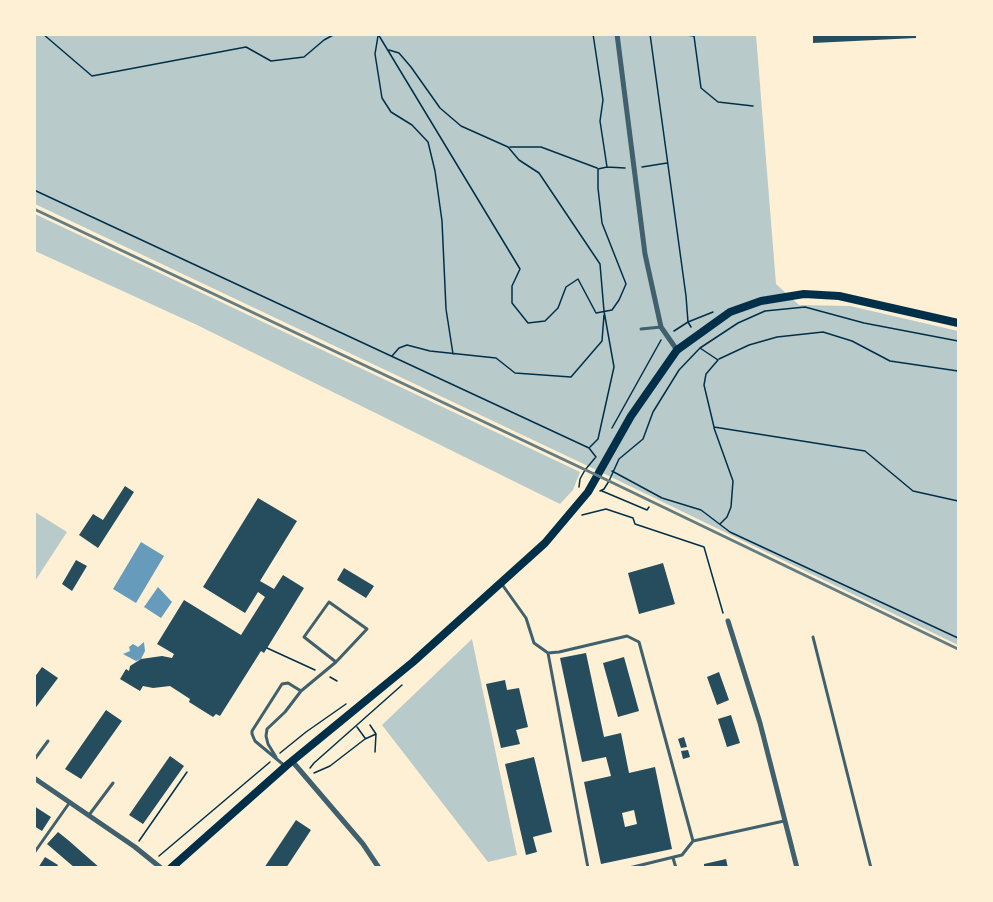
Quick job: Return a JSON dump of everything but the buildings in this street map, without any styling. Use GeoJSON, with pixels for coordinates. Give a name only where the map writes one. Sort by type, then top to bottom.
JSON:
{"type":"FeatureCollection","features":[{"type":"Feature","properties":{"kind":"main road"},"geometry":{"type":"LineString","coordinates":[[171,867],[289,764],[413,662],[545,543],[588,492],[648,389],[677,350],[695,336],[730,312],[761,301],[804,294],[839,296],[958,323]]}},
{"type":"Feature","properties":{"kind":"street"},"geometry":{"type":"LineString","coordinates":[[617,34],[645,254],[661,327],[677,350]]}},
{"type":"Feature","properties":{"kind":"street"},"geometry":{"type":"LineString","coordinates":[[728,621],[760,723],[797,867]]}},
{"type":"Feature","properties":{"kind":"street"},"geometry":{"type":"LineString","coordinates":[[289,764],[305,777],[363,844],[379,867]]}},
{"type":"Feature","properties":{"kind":"street"},"geometry":{"type":"LineString","coordinates":[[34,778],[161,867]]}},
{"type":"Feature","properties":{"kind":"lane"},"geometry":{"type":"LineString","coordinates":[[641,329],[661,327]]}},
{"type":"Feature","properties":{"kind":"lane"},"geometry":{"type":"LineString","coordinates":[[501,583],[526,618],[534,643],[548,653],[627,636],[639,642],[693,841]]}},
{"type":"Feature","properties":{"kind":"lane"},"geometry":{"type":"LineString","coordinates":[[276,757],[268,744],[266,733],[270,726],[285,712],[301,691],[336,662],[367,629],[329,602],[304,637],[336,662]]}},
{"type":"Feature","properties":{"kind":"lane"},"geometry":{"type":"LineString","coordinates":[[813,637],[871,867]]}},
{"type":"Feature","properties":{"kind":"lane"},"geometry":{"type":"LineString","coordinates":[[548,653],[588,867]]}},
{"type":"Feature","properties":{"kind":"lane"},"geometry":{"type":"LineString","coordinates":[[289,764],[255,741],[252,731],[282,684],[288,683],[301,691]]}},
{"type":"Feature","properties":{"kind":"lane"},"geometry":{"type":"LineString","coordinates":[[34,760],[48,741]]}},
{"type":"Feature","properties":{"kind":"lane"},"geometry":{"type":"LineString","coordinates":[[89,815],[113,783]]}},
{"type":"Feature","properties":{"kind":"lane"},"geometry":{"type":"LineString","coordinates":[[34,853],[70,802]]}},
{"type":"Feature","properties":{"kind":"lane"},"geometry":{"type":"LineString","coordinates":[[629,867],[682,855],[693,841],[785,820]]}},
{"type":"Feature","properties":{"kind":"lane"},"geometry":{"type":"LineString","coordinates":[[673,857],[676,867]]}},
{"type":"Feature","properties":{"kind":"path"},"geometry":{"type":"LineString","coordinates":[[43,34],[92,76],[246,47],[271,61],[304,57],[335,34]]}},
{"type":"Feature","properties":{"kind":"path"},"geometry":{"type":"LineString","coordinates":[[539,34],[545,34]]}},
{"type":"Feature","properties":{"kind":"path"},"geometry":{"type":"LineString","coordinates":[[592,34],[603,100],[600,121],[607,167]]}},
{"type":"Feature","properties":{"kind":"path"},"geometry":{"type":"LineString","coordinates":[[650,34],[688,322],[700,348],[718,360]]}},
{"type":"Feature","properties":{"kind":"path"},"geometry":{"type":"LineString","coordinates":[[680,34],[694,36],[701,88],[718,102],[753,106]]}},
{"type":"Feature","properties":{"kind":"path"},"geometry":{"type":"LineString","coordinates":[[378,35],[520,269],[512,285],[512,303],[528,323],[545,321],[558,308],[566,287],[578,279],[596,313],[612,310],[620,300],[626,284],[602,223],[598,169]]}},
{"type":"Feature","properties":{"kind":"path"},"geometry":{"type":"LineString","coordinates":[[378,35],[375,54],[382,98],[391,112],[412,125],[428,142],[435,171],[442,221],[446,309],[453,354]]}},
{"type":"Feature","properties":{"kind":"path"},"geometry":{"type":"LineString","coordinates":[[388,50],[399,53],[411,66],[440,108],[461,126],[508,147],[541,147],[598,169],[634,168],[668,163]]}},
{"type":"Feature","properties":{"kind":"path"},"geometry":{"type":"LineString","coordinates":[[508,147],[519,160],[538,173],[600,264],[604,311],[614,367],[598,440],[590,447]]}},
{"type":"Feature","properties":{"kind":"path"},"geometry":{"type":"LineString","coordinates":[[34,190],[590,447],[596,457],[580,479],[578,490]]}},
{"type":"Feature","properties":{"kind":"path"},"geometry":{"type":"LineString","coordinates":[[594,495],[604,489],[620,459],[643,439],[654,412],[679,370],[700,348],[738,323],[765,311],[805,307],[864,324],[958,341]]}},
{"type":"Feature","properties":{"kind":"path"},"geometry":{"type":"LineString","coordinates":[[392,356],[399,348],[407,345],[430,351],[496,358],[515,373],[571,377],[602,341],[604,311]]}},
{"type":"Feature","properties":{"kind":"path"},"geometry":{"type":"LineString","coordinates":[[611,430],[642,377],[659,342],[688,322],[716,311]]}},
{"type":"Feature","properties":{"kind":"path"},"geometry":{"type":"LineString","coordinates":[[720,524],[727,516],[730,507],[733,481],[714,427],[704,385],[706,374],[718,360],[749,345],[777,337],[823,332],[852,341],[890,361],[958,371]]}},
{"type":"Feature","properties":{"kind":"path"},"geometry":{"type":"LineString","coordinates":[[714,427],[865,451],[913,491],[958,501]]}},
{"type":"Feature","properties":{"kind":"path"},"geometry":{"type":"LineString","coordinates":[[612,472],[662,498],[701,510],[730,532],[958,638]]}},
{"type":"Feature","properties":{"kind":"path"},"geometry":{"type":"LineString","coordinates":[[601,490],[647,510],[649,507]]}},
{"type":"Feature","properties":{"kind":"path"},"geometry":{"type":"LineString","coordinates":[[582,515],[606,509],[633,518],[635,524],[705,547],[724,617],[728,621]]}},
{"type":"Feature","properties":{"kind":"path"},"geometry":{"type":"LineString","coordinates":[[267,648],[337,681]]}},
{"type":"Feature","properties":{"kind":"path"},"geometry":{"type":"LineString","coordinates":[[305,777],[314,763],[400,686]]}},
{"type":"Feature","properties":{"kind":"path"},"geometry":{"type":"LineString","coordinates":[[154,861],[170,845],[306,732],[347,703]]}},
{"type":"Feature","properties":{"kind":"path"},"geometry":{"type":"LineString","coordinates":[[370,725],[376,734],[375,752]]}},
{"type":"Feature","properties":{"kind":"path"},"geometry":{"type":"LineString","coordinates":[[356,726],[365,739]]}},
{"type":"Feature","properties":{"kind":"path"},"geometry":{"type":"LineString","coordinates":[[305,777],[330,766],[365,739],[376,734]]}},
{"type":"Feature","properties":{"kind":"path"},"geometry":{"type":"LineString","coordinates":[[135,847],[188,772]]}},
{"type":"Feature","properties":{"kind":"shaded area"},"geometry":{"type":"Polygon","coordinates":[[[35,35],[756,35],[776,284],[799,305],[850,306],[958,331],[958,645],[609,476],[35,204],[35,35]]]}},
{"type":"Feature","properties":{"kind":"shaded area"},"geometry":{"type":"Polygon","coordinates":[[[35,214],[580,472],[573,490],[560,504],[197,325],[35,251],[35,214]]]}},
{"type":"Feature","properties":{"kind":"shaded area"},"geometry":{"type":"Polygon","coordinates":[[[35,512],[67,532],[35,581],[35,512]]]}},
{"type":"Feature","properties":{"kind":"shaded area"},"geometry":{"type":"Polygon","coordinates":[[[472,639],[517,855],[488,862],[382,725],[472,639]]]}},
{"type":"Feature","properties":{"kind":"water"},"geometry":{"type":"Polygon","coordinates":[[[141,542],[164,556],[136,603],[113,589],[141,542]]]}},
{"type":"Feature","properties":{"kind":"water"},"geometry":{"type":"Polygon","coordinates":[[[158,587],[172,602],[161,618],[144,607],[158,587]]]}},
{"type":"Feature","properties":{"kind":"water"},"geometry":{"type":"Polygon","coordinates":[[[144,642],[145,651],[141,659],[136,661],[123,654],[130,651],[129,647],[133,644],[138,647],[144,642]]]}},
{"type":"Feature","properties":{"kind":"railway"},"geometry":{"type":"LineString","coordinates":[[34,209],[958,649]]}}]}
